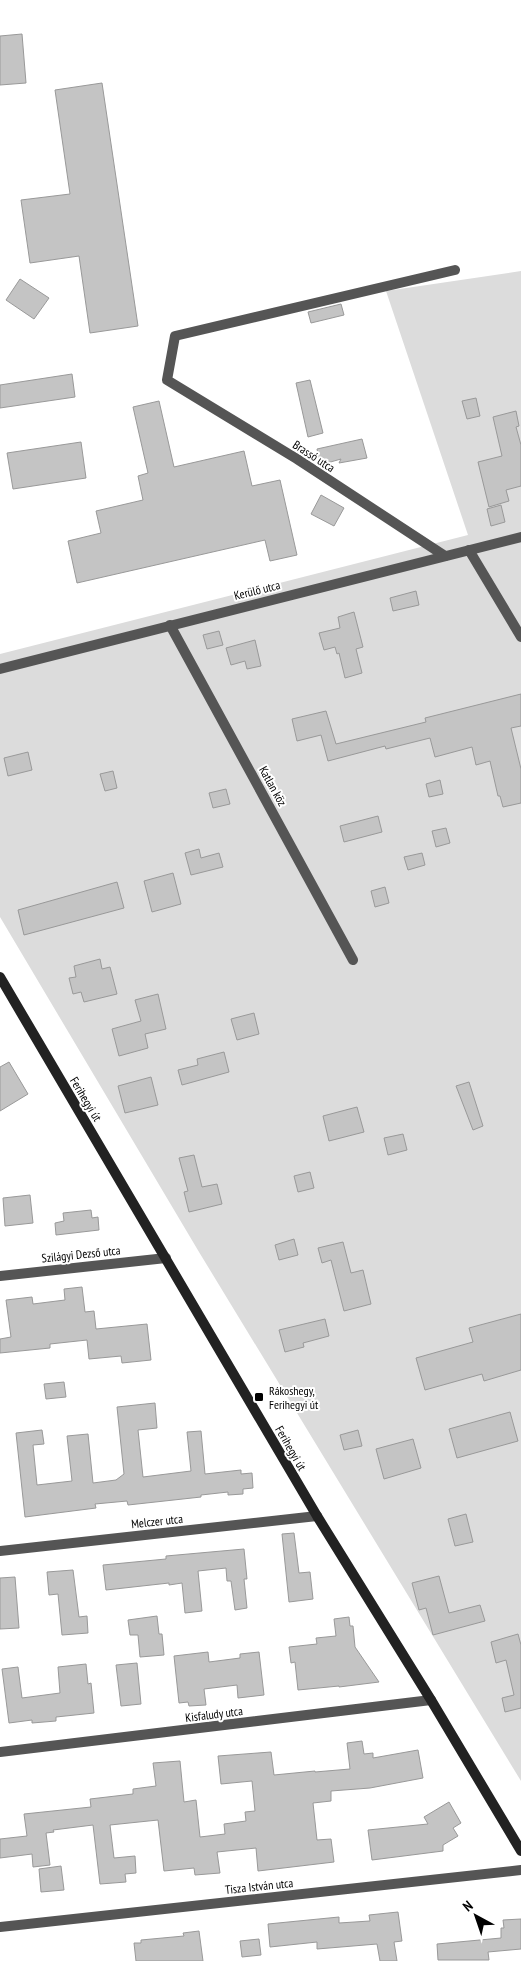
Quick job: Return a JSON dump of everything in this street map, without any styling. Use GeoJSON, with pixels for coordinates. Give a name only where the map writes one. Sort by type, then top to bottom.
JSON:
{"type":"FeatureCollection","features":[{"type":"Feature","properties":{"kind":"main road","name":"Ferihegyi út"},"geometry":{"type":"LineString","coordinates":[[0,977],[4,992],[166,1258],[317,1516],[431,1700],[521,1851]]}},
{"type":"Feature","properties":{"kind":"street","name":"Brassó utca"},"geometry":{"type":"LineString","coordinates":[[445,556],[297,459],[167,380],[175,336],[455,270]]}},
{"type":"Feature","properties":{"kind":"street","name":"Kerülő utca"},"geometry":{"type":"LineString","coordinates":[[0,669],[521,537]]}},
{"type":"Feature","properties":{"kind":"street"},"geometry":{"type":"LineString","coordinates":[[469,550],[521,638]]}},
{"type":"Feature","properties":{"kind":"street","name":"Katlan köz"},"geometry":{"type":"LineString","coordinates":[[170,625],[353,960]]}},
{"type":"Feature","properties":{"kind":"street","name":"Szilágyi Dezső utca"},"geometry":{"type":"LineString","coordinates":[[0,1276],[166,1258]]}},
{"type":"Feature","properties":{"kind":"street","name":"Melczer utca"},"geometry":{"type":"LineString","coordinates":[[0,1551],[317,1516]]}},
{"type":"Feature","properties":{"kind":"street","name":"Kisfaludy utca"},"geometry":{"type":"LineString","coordinates":[[0,1752],[431,1700]]}},
{"type":"Feature","properties":{"kind":"street","name":"Tisza István utca"},"geometry":{"type":"LineString","coordinates":[[0,1927],[521,1870]]}},
{"type":"Feature","properties":{"kind":"shaded area"},"geometry":{"type":"Polygon","coordinates":[[[521,271],[521,1781],[199,1252],[0,917],[0,654],[468,535],[386,291],[521,271]]]}},
{"type":"Feature","properties":{"kind":"building"},"geometry":{"type":"Polygon","coordinates":[[[22,34],[26,83],[0,85],[0,36],[22,34]]]}},
{"type":"Feature","properties":{"kind":"building"},"geometry":{"type":"Polygon","coordinates":[[[102,83],[138,326],[90,333],[79,256],[30,263],[21,200],[70,194],[55,90],[102,83]]]}},
{"type":"Feature","properties":{"kind":"building"},"geometry":{"type":"Polygon","coordinates":[[[20,279],[49,298],[34,319],[6,300],[20,279]]]}},
{"type":"Feature","properties":{"kind":"building"},"geometry":{"type":"Polygon","coordinates":[[[341,304],[344,315],[311,323],[308,312],[341,304]]]}},
{"type":"Feature","properties":{"kind":"building"},"geometry":{"type":"Polygon","coordinates":[[[72,374],[75,397],[0,408],[0,385],[72,374]]]}},
{"type":"Feature","properties":{"kind":"building"},"geometry":{"type":"Polygon","coordinates":[[[310,380],[323,433],[308,437],[296,383],[310,380]]]}},
{"type":"Feature","properties":{"kind":"building"},"geometry":{"type":"Polygon","coordinates":[[[476,398],[480,416],[467,419],[462,401],[476,398]]]}},
{"type":"Feature","properties":{"kind":"building"},"geometry":{"type":"Polygon","coordinates":[[[159,401],[174,467],[244,451],[252,486],[280,480],[297,555],[270,561],[265,540],[77,583],[68,541],[101,533],[96,511],[143,500],[138,476],[148,473],[133,407],[159,401]]]}},
{"type":"Feature","properties":{"kind":"building"},"geometry":{"type":"Polygon","coordinates":[[[516,411],[519,426],[516,427],[521,445],[521,486],[506,490],[509,501],[489,507],[478,462],[502,456],[493,417],[516,411]]]}},
{"type":"Feature","properties":{"kind":"building"},"geometry":{"type":"Polygon","coordinates":[[[362,439],[367,458],[339,463],[341,459],[320,465],[317,449],[362,439]]]}},
{"type":"Feature","properties":{"kind":"building"},"geometry":{"type":"Polygon","coordinates":[[[81,442],[86,478],[13,489],[7,453],[81,442]]]}},
{"type":"Feature","properties":{"kind":"building"},"geometry":{"type":"Polygon","coordinates":[[[321,495],[344,508],[334,526],[311,514],[321,495]]]}},
{"type":"Feature","properties":{"kind":"building"},"geometry":{"type":"Polygon","coordinates":[[[501,505],[505,522],[491,526],[487,509],[501,505]]]}},
{"type":"Feature","properties":{"kind":"building"},"geometry":{"type":"Polygon","coordinates":[[[416,591],[419,605],[393,611],[390,598],[416,591]]]}},
{"type":"Feature","properties":{"kind":"building"},"geometry":{"type":"Polygon","coordinates":[[[354,612],[363,647],[356,649],[362,673],[345,678],[339,653],[337,654],[335,647],[324,650],[319,633],[340,628],[338,617],[354,612]]]}},
{"type":"Feature","properties":{"kind":"building"},"geometry":{"type":"Polygon","coordinates":[[[219,631],[223,645],[207,649],[203,635],[219,631]]]}},
{"type":"Feature","properties":{"kind":"building"},"geometry":{"type":"Polygon","coordinates":[[[255,640],[261,666],[247,669],[245,661],[231,665],[226,648],[255,640]]]}},
{"type":"Feature","properties":{"kind":"building"},"geometry":{"type":"Polygon","coordinates":[[[521,694],[521,726],[511,728],[521,769],[521,803],[503,807],[500,796],[498,796],[490,761],[476,765],[472,747],[435,757],[430,738],[386,749],[385,746],[328,761],[321,735],[297,741],[292,719],[326,711],[336,744],[426,722],[425,718],[521,694]]]}},
{"type":"Feature","properties":{"kind":"building"},"geometry":{"type":"Polygon","coordinates":[[[28,752],[32,770],[8,776],[4,758],[28,752]]]}},
{"type":"Feature","properties":{"kind":"building"},"geometry":{"type":"Polygon","coordinates":[[[113,771],[117,788],[105,791],[100,774],[113,771]]]}},
{"type":"Feature","properties":{"kind":"building"},"geometry":{"type":"Polygon","coordinates":[[[440,780],[443,794],[429,797],[426,784],[440,780]]]}},
{"type":"Feature","properties":{"kind":"building"},"geometry":{"type":"Polygon","coordinates":[[[226,789],[230,804],[213,808],[209,793],[226,789]]]}},
{"type":"Feature","properties":{"kind":"building"},"geometry":{"type":"Polygon","coordinates":[[[378,816],[382,832],[344,842],[340,826],[378,816]]]}},
{"type":"Feature","properties":{"kind":"building"},"geometry":{"type":"Polygon","coordinates":[[[446,828],[450,843],[436,847],[432,831],[446,828]]]}},
{"type":"Feature","properties":{"kind":"building"},"geometry":{"type":"Polygon","coordinates":[[[199,849],[201,858],[219,853],[223,867],[191,875],[185,853],[199,849]]]}},
{"type":"Feature","properties":{"kind":"building"},"geometry":{"type":"Polygon","coordinates":[[[422,853],[425,865],[408,870],[404,857],[422,853]]]}},
{"type":"Feature","properties":{"kind":"building"},"geometry":{"type":"Polygon","coordinates":[[[173,873],[181,904],[152,912],[144,881],[173,873]]]}},
{"type":"Feature","properties":{"kind":"building"},"geometry":{"type":"Polygon","coordinates":[[[117,882],[124,908],[24,935],[18,910],[117,882]]]}},
{"type":"Feature","properties":{"kind":"building"},"geometry":{"type":"Polygon","coordinates":[[[385,887],[389,903],[375,907],[371,891],[385,887]]]}},
{"type":"Feature","properties":{"kind":"building"},"geometry":{"type":"Polygon","coordinates":[[[100,959],[102,969],[110,967],[117,994],[84,1002],[81,992],[73,994],[69,978],[76,977],[74,966],[100,959]]]}},
{"type":"Feature","properties":{"kind":"building"},"geometry":{"type":"Polygon","coordinates":[[[158,994],[166,1029],[145,1034],[148,1048],[119,1056],[112,1029],[141,1021],[135,1000],[158,994]]]}},
{"type":"Feature","properties":{"kind":"building"},"geometry":{"type":"Polygon","coordinates":[[[254,1013],[259,1034],[237,1040],[231,1019],[254,1013]]]}},
{"type":"Feature","properties":{"kind":"building"},"geometry":{"type":"Polygon","coordinates":[[[224,1052],[229,1072],[182,1085],[178,1070],[198,1065],[197,1059],[224,1052]]]}},
{"type":"Feature","properties":{"kind":"building"},"geometry":{"type":"Polygon","coordinates":[[[9,1062],[28,1094],[0,1111],[0,1067],[9,1062]]]}},
{"type":"Feature","properties":{"kind":"building"},"geometry":{"type":"Polygon","coordinates":[[[151,1077],[158,1105],[125,1113],[118,1086],[151,1077]]]}},
{"type":"Feature","properties":{"kind":"building"},"geometry":{"type":"Polygon","coordinates":[[[469,1082],[483,1126],[473,1130],[456,1086],[469,1082]]]}},
{"type":"Feature","properties":{"kind":"building"},"geometry":{"type":"Polygon","coordinates":[[[357,1107],[364,1132],[329,1141],[323,1116],[357,1107]]]}},
{"type":"Feature","properties":{"kind":"building"},"geometry":{"type":"Polygon","coordinates":[[[403,1134],[407,1150],[388,1155],[384,1138],[403,1134]]]}},
{"type":"Feature","properties":{"kind":"building"},"geometry":{"type":"Polygon","coordinates":[[[194,1155],[202,1187],[217,1184],[222,1204],[189,1212],[184,1192],[188,1191],[179,1158],[194,1155]]]}},
{"type":"Feature","properties":{"kind":"building"},"geometry":{"type":"Polygon","coordinates":[[[310,1172],[314,1188],[298,1192],[294,1176],[310,1172]]]}},
{"type":"Feature","properties":{"kind":"building"},"geometry":{"type":"Polygon","coordinates":[[[30,1195],[33,1223],[5,1226],[3,1198],[30,1195]]]}},
{"type":"Feature","properties":{"kind":"building"},"geometry":{"type":"Polygon","coordinates":[[[91,1210],[92,1218],[98,1217],[99,1230],[56,1235],[55,1223],[64,1221],[63,1213],[91,1210]]]}},
{"type":"Feature","properties":{"kind":"building"},"geometry":{"type":"Polygon","coordinates":[[[294,1239],[298,1255],[279,1260],[275,1245],[294,1239]]]}},
{"type":"Feature","properties":{"kind":"building"},"geometry":{"type":"Polygon","coordinates":[[[343,1242],[351,1273],[363,1270],[371,1304],[344,1311],[331,1260],[322,1263],[318,1248],[343,1242]]]}},
{"type":"Feature","properties":{"kind":"building"},"geometry":{"type":"Polygon","coordinates":[[[82,1287],[85,1312],[94,1311],[96,1329],[147,1324],[151,1360],[122,1363],[121,1356],[89,1359],[87,1340],[50,1344],[50,1348],[0,1353],[0,1339],[11,1337],[6,1300],[32,1297],[33,1304],[65,1300],[64,1289],[82,1287]]]}},
{"type":"Feature","properties":{"kind":"building"},"geometry":{"type":"Polygon","coordinates":[[[521,1314],[521,1370],[484,1381],[482,1374],[425,1390],[416,1358],[473,1342],[469,1328],[521,1314]]]}},
{"type":"Feature","properties":{"kind":"building"},"geometry":{"type":"Polygon","coordinates":[[[325,1319],[329,1336],[303,1343],[304,1347],[285,1352],[279,1330],[325,1319]]]}},
{"type":"Feature","properties":{"kind":"building"},"geometry":{"type":"Polygon","coordinates":[[[64,1382],[66,1397],[46,1399],[44,1384],[64,1382]]]}},
{"type":"Feature","properties":{"kind":"building"},"geometry":{"type":"Polygon","coordinates":[[[155,1403],[157,1428],[138,1430],[143,1477],[191,1471],[187,1432],[201,1431],[205,1474],[241,1470],[241,1474],[252,1473],[253,1488],[243,1489],[243,1494],[228,1495],[228,1492],[128,1505],[127,1501],[95,1504],[96,1508],[25,1517],[16,1433],[42,1430],[44,1444],[33,1445],[37,1485],[72,1481],[67,1436],[88,1434],[93,1483],[116,1480],[124,1474],[117,1407],[155,1403]]]}},
{"type":"Feature","properties":{"kind":"building"},"geometry":{"type":"Polygon","coordinates":[[[510,1412],[518,1441],[457,1458],[449,1429],[510,1412]]]}},
{"type":"Feature","properties":{"kind":"building"},"geometry":{"type":"Polygon","coordinates":[[[358,1430],[362,1446],[344,1450],[340,1435],[358,1430]]]}},
{"type":"Feature","properties":{"kind":"building"},"geometry":{"type":"Polygon","coordinates":[[[413,1439],[421,1468],[384,1479],[376,1449],[413,1439]]]}},
{"type":"Feature","properties":{"kind":"building"},"geometry":{"type":"Polygon","coordinates":[[[466,1514],[473,1542],[455,1546],[448,1519],[466,1514]]]}},
{"type":"Feature","properties":{"kind":"building"},"geometry":{"type":"Polygon","coordinates":[[[294,1533],[299,1573],[310,1572],[313,1599],[289,1602],[282,1534],[294,1533]]]}},
{"type":"Feature","properties":{"kind":"building"},"geometry":{"type":"Polygon","coordinates":[[[244,1549],[247,1579],[244,1579],[247,1608],[235,1610],[231,1581],[227,1581],[226,1568],[198,1571],[202,1611],[185,1613],[182,1583],[106,1590],[103,1565],[166,1559],[166,1556],[244,1549]]]}},
{"type":"Feature","properties":{"kind":"building"},"geometry":{"type":"Polygon","coordinates":[[[73,1570],[79,1617],[87,1616],[88,1633],[62,1635],[58,1594],[49,1595],[47,1572],[73,1570]]]}},
{"type":"Feature","properties":{"kind":"building"},"geometry":{"type":"Polygon","coordinates":[[[439,1576],[449,1613],[480,1605],[485,1621],[433,1635],[426,1608],[419,1610],[412,1583],[439,1576]]]}},
{"type":"Feature","properties":{"kind":"building"},"geometry":{"type":"Polygon","coordinates":[[[15,1577],[19,1628],[0,1629],[0,1578],[15,1577]]]}},
{"type":"Feature","properties":{"kind":"building"},"geometry":{"type":"Polygon","coordinates":[[[157,1616],[159,1634],[162,1634],[164,1655],[140,1657],[138,1635],[130,1635],[128,1620],[157,1616]]]}},
{"type":"Feature","properties":{"kind":"building"},"geometry":{"type":"Polygon","coordinates":[[[349,1617],[350,1626],[353,1626],[355,1647],[379,1682],[298,1690],[295,1662],[291,1663],[289,1647],[317,1644],[316,1638],[336,1636],[334,1619],[349,1617]]]}},
{"type":"Feature","properties":{"kind":"building"},"geometry":{"type":"Polygon","coordinates":[[[518,1634],[521,1645],[521,1708],[505,1712],[502,1698],[514,1695],[506,1660],[496,1663],[491,1642],[518,1634]]]}},
{"type":"Feature","properties":{"kind":"building"},"geometry":{"type":"Polygon","coordinates":[[[208,1652],[209,1662],[240,1658],[240,1654],[259,1652],[264,1695],[238,1698],[237,1685],[204,1689],[206,1705],[189,1706],[188,1702],[179,1703],[174,1656],[208,1652]]]}},
{"type":"Feature","properties":{"kind":"building"},"geometry":{"type":"Polygon","coordinates":[[[137,1663],[141,1704],[121,1706],[116,1665],[137,1663]]]}},
{"type":"Feature","properties":{"kind":"building"},"geometry":{"type":"Polygon","coordinates":[[[86,1664],[88,1684],[91,1683],[94,1713],[56,1717],[56,1721],[32,1723],[32,1720],[9,1723],[2,1669],[18,1667],[22,1698],[60,1693],[58,1667],[86,1664]]]}},
{"type":"Feature","properties":{"kind":"building"},"geometry":{"type":"Polygon","coordinates":[[[362,1741],[364,1754],[373,1753],[373,1758],[418,1750],[423,1778],[370,1788],[331,1791],[331,1801],[313,1803],[317,1840],[331,1839],[334,1862],[258,1871],[256,1848],[217,1852],[220,1873],[195,1875],[194,1868],[164,1871],[158,1820],[110,1825],[114,1858],[135,1856],[136,1873],[125,1874],[126,1882],[100,1884],[93,1825],[53,1830],[54,1832],[46,1833],[50,1865],[33,1867],[32,1854],[0,1858],[0,1839],[27,1836],[24,1814],[91,1807],[90,1799],[133,1794],[133,1789],[156,1786],[153,1763],[180,1761],[184,1802],[196,1800],[200,1837],[225,1834],[224,1824],[246,1821],[245,1812],[255,1811],[252,1781],[221,1784],[218,1756],[271,1752],[274,1775],[350,1769],[347,1743],[362,1741]]]}},
{"type":"Feature","properties":{"kind":"building"},"geometry":{"type":"Polygon","coordinates":[[[449,1802],[461,1823],[453,1828],[458,1836],[443,1845],[443,1851],[372,1860],[368,1830],[428,1824],[424,1817],[449,1802]]]}},
{"type":"Feature","properties":{"kind":"building"},"geometry":{"type":"Polygon","coordinates":[[[61,1866],[64,1890],[41,1892],[39,1869],[61,1866]]]}},
{"type":"Feature","properties":{"kind":"building"},"geometry":{"type":"Polygon","coordinates":[[[398,1912],[402,1941],[394,1942],[397,1961],[380,1961],[377,1944],[317,1949],[317,1942],[270,1947],[268,1924],[339,1917],[339,1923],[370,1921],[369,1915],[398,1912]]]}},
{"type":"Feature","properties":{"kind":"building"},"geometry":{"type":"Polygon","coordinates":[[[521,1919],[521,1949],[488,1952],[489,1960],[438,1960],[437,1944],[501,1938],[501,1928],[504,1928],[503,1920],[521,1919]]]}},
{"type":"Feature","properties":{"kind":"building"},"geometry":{"type":"Polygon","coordinates":[[[199,1931],[203,1961],[136,1961],[134,1943],[141,1943],[141,1940],[184,1936],[183,1933],[199,1931]]]}},
{"type":"Feature","properties":{"kind":"building"},"geometry":{"type":"Polygon","coordinates":[[[259,1939],[261,1955],[242,1957],[240,1941],[259,1939]]]}},
{"type":"Feature","properties":{"kind":"place","name":"Rákoshegy, Ferihegyi út"},"geometry":{"type":"Point","coordinates":[259,1397]}}]}
